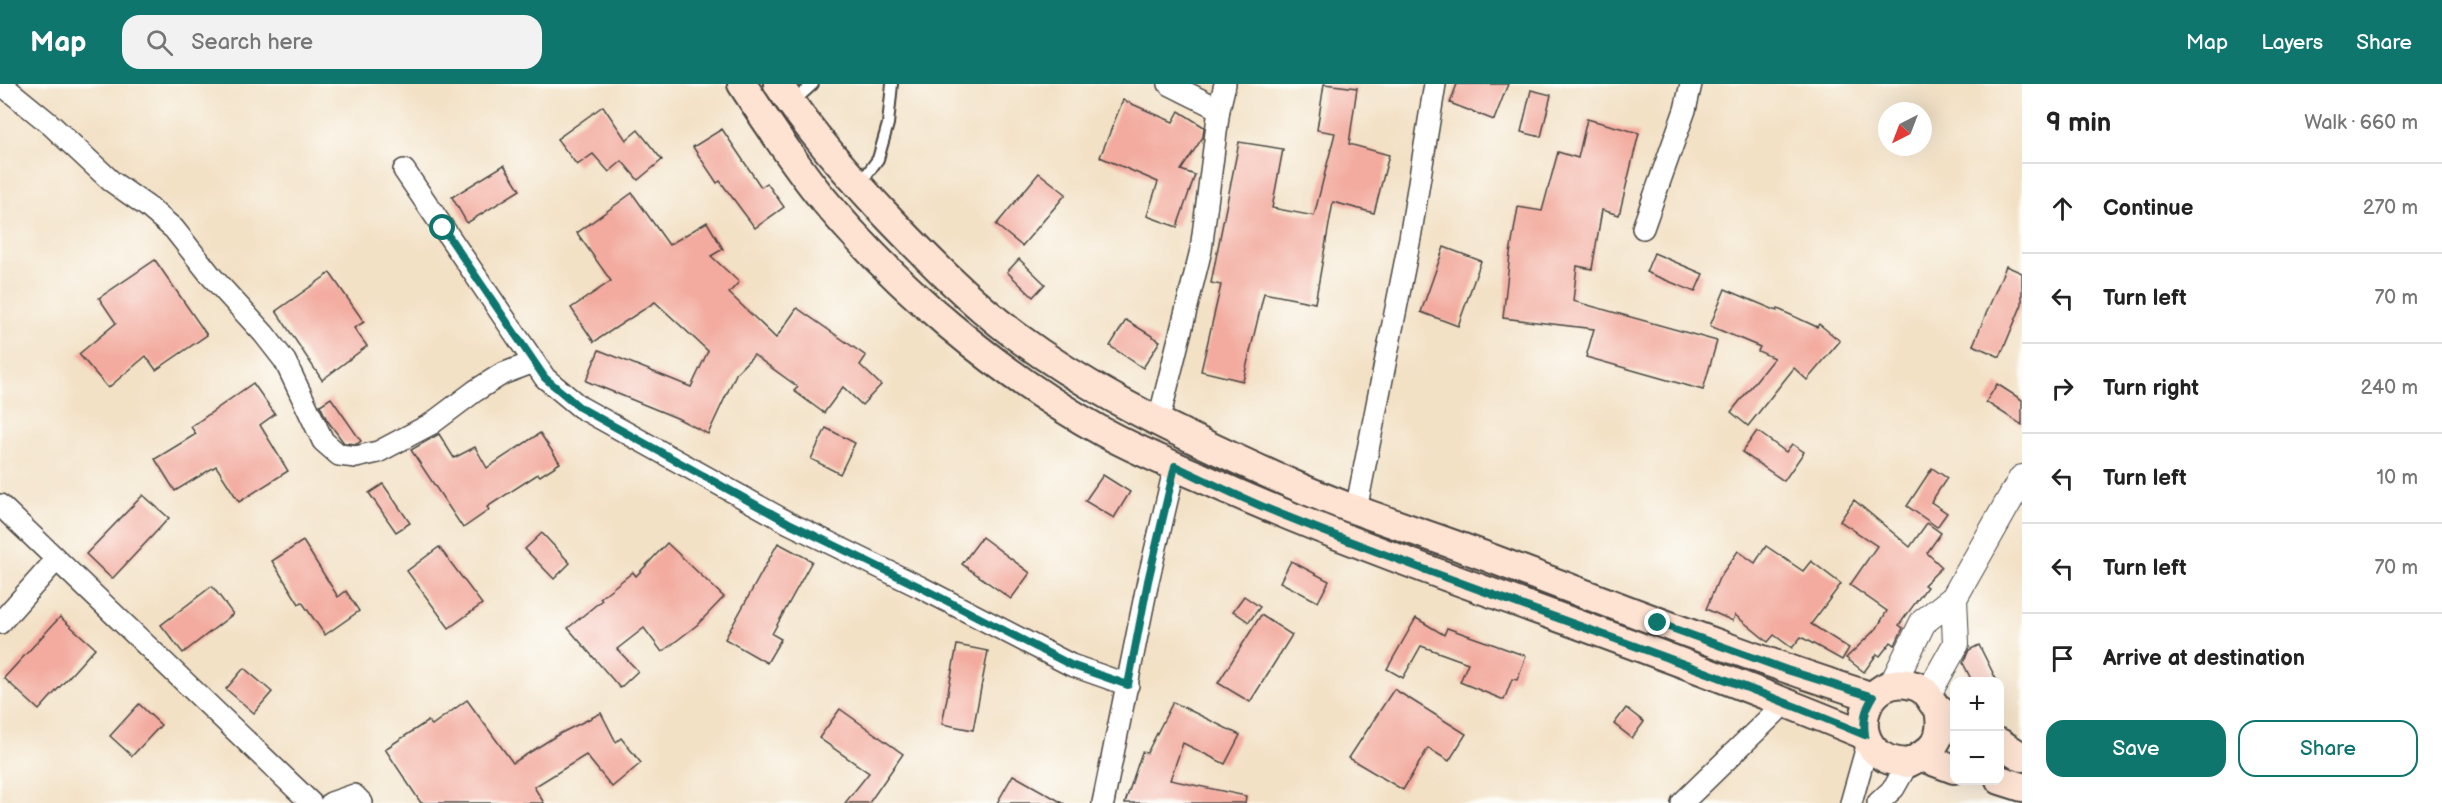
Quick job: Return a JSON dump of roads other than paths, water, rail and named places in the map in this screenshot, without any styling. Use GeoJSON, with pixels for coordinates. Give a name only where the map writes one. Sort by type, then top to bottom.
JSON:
{"type":"FeatureCollection","features":[{"type":"Feature","properties":{"kind":"main road"},"geometry":{"type":"LineString","coordinates":[[742,84],[816,191],[849,229],[907,287],[969,340],[1041,394],[1104,433],[1277,512],[1388,556],[1640,646],[1786,702],[1867,739],[1883,757],[1915,760],[1950,768]]}},
{"type":"Feature","properties":{"kind":"main road"},"geometry":{"type":"LineString","coordinates":[[784,94],[810,129],[858,185],[921,250],[975,302],[1016,335],[1069,371],[1158,423],[1288,483],[1356,510],[1497,560],[1636,615],[1765,662],[1882,691],[1912,685],[1941,707],[1941,730],[1938,739],[1931,749],[1915,760]]}},
{"type":"Feature","properties":{"kind":"main road"},"geometry":{"type":"LineString","coordinates":[[1867,739],[1864,715],[1882,691]]}},
{"type":"Feature","properties":{"kind":"main road"},"geometry":{"type":"LineString","coordinates":[[2004,746],[2022,757]]}},
{"type":"Feature","properties":{"kind":"main road"},"geometry":{"type":"LineString","coordinates":[[2004,781],[2022,787]]}},
{"type":"Feature","properties":{"kind":"street"},"geometry":{"type":"LineString","coordinates":[[1,84],[50,124],[111,181],[174,229],[212,277],[264,334],[285,361],[323,441],[339,455],[356,457],[378,452],[431,424],[502,374],[534,362]]}},
{"type":"Feature","properties":{"kind":"street"},"geometry":{"type":"LineString","coordinates":[[1168,84],[1220,109]]}},
{"type":"Feature","properties":{"kind":"street"},"geometry":{"type":"LineString","coordinates":[[1158,423],[1201,250],[1225,84]]}},
{"type":"Feature","properties":{"kind":"street"},"geometry":{"type":"LineString","coordinates":[[1356,510],[1410,238],[1435,84]]}},
{"type":"Feature","properties":{"kind":"street"},"geometry":{"type":"LineString","coordinates":[[1643,228],[1685,110],[1691,84]]}},
{"type":"Feature","properties":{"kind":"street"},"geometry":{"type":"LineString","coordinates":[[405,170],[534,362],[558,391],[579,407],[716,484],[1071,665],[1128,685]]}},
{"type":"Feature","properties":{"kind":"street"},"geometry":{"type":"LineString","coordinates":[[1103,803],[1148,581],[1175,466]]}},
{"type":"Feature","properties":{"kind":"street"},"geometry":{"type":"LineString","coordinates":[[1882,691],[1923,622],[1954,598],[2022,478]]}},
{"type":"Feature","properties":{"kind":"street"},"geometry":{"type":"LineString","coordinates":[[0,505],[311,803]]}},
{"type":"Feature","properties":{"kind":"street"},"geometry":{"type":"LineString","coordinates":[[0,623],[56,560]]}},
{"type":"Feature","properties":{"kind":"street"},"geometry":{"type":"LineString","coordinates":[[1941,707],[1956,644],[1954,598]]}},
{"type":"Feature","properties":{"kind":"street"},"geometry":{"type":"LineString","coordinates":[[1682,803],[1786,702]]}},
{"type":"Feature","properties":{"kind":"street"},"geometry":{"type":"LineString","coordinates":[[1851,803],[1867,739]]}},
{"type":"Feature","properties":{"kind":"street"},"geometry":{"type":"LineString","coordinates":[[1878,803],[1894,788],[1915,760]]}},
{"type":"Feature","properties":{"kind":"street"},"geometry":{"type":"LineString","coordinates":[[331,803],[354,795],[362,803]]}},
{"type":"Feature","properties":{"kind":"lane"},"geometry":{"type":"LineString","coordinates":[[784,94],[813,84]]}},
{"type":"Feature","properties":{"kind":"lane"},"geometry":{"type":"LineString","coordinates":[[858,185],[878,159],[888,124],[892,84]]}}]}
